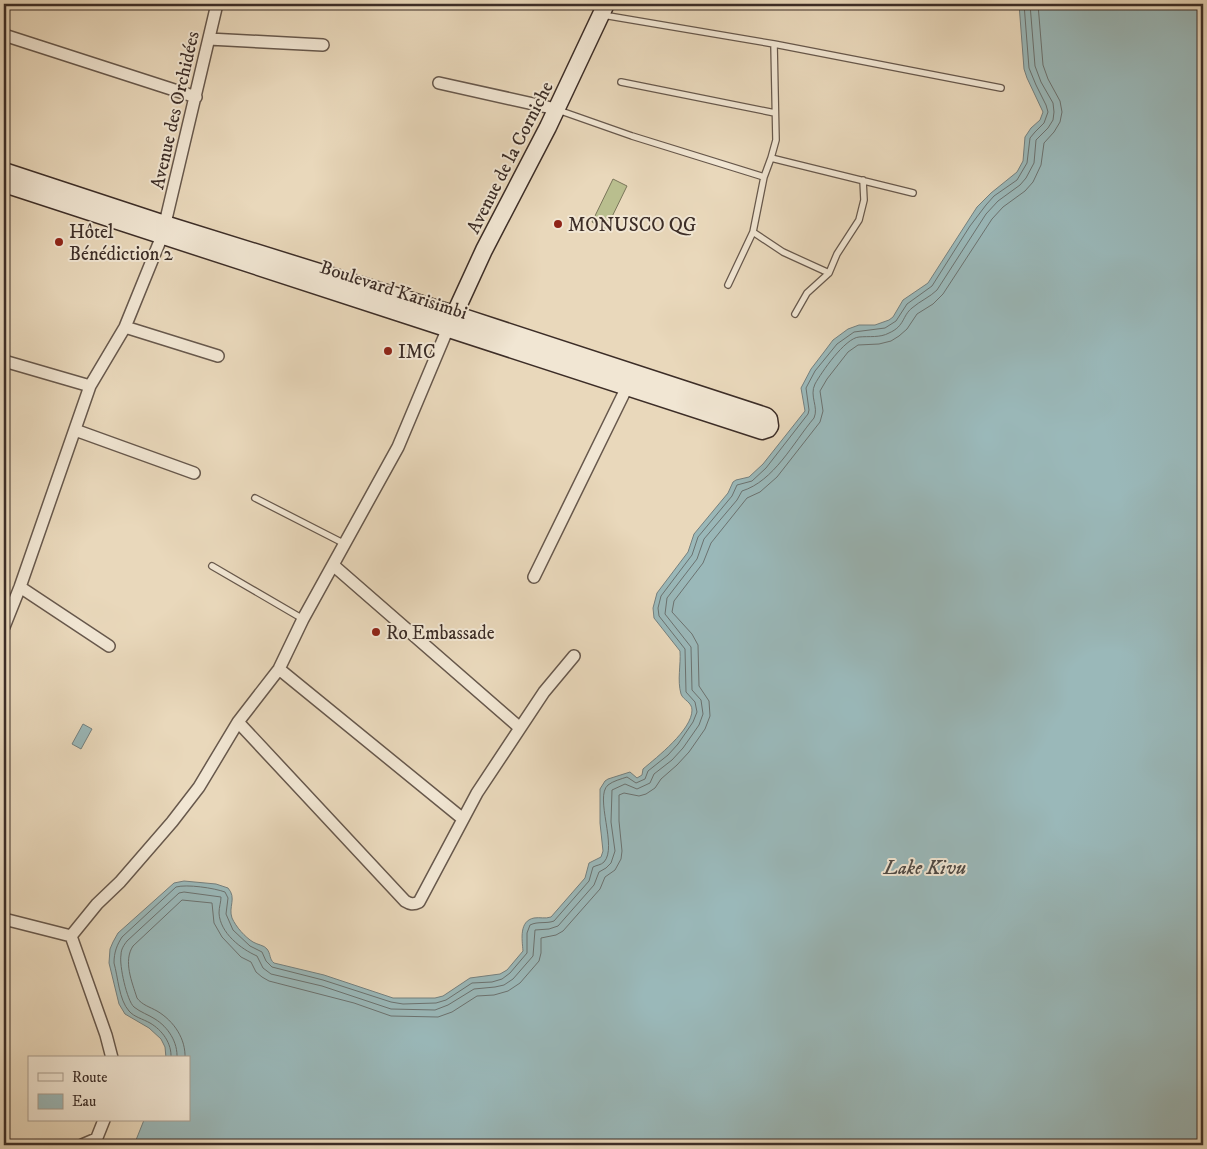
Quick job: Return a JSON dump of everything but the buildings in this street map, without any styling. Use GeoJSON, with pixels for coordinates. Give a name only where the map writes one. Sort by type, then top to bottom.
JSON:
{"type":"FeatureCollection","features":[{"type":"Feature","properties":{"kind":"street","name":"Avenue des Orchidées"},"geometry":{"type":"LineString","coordinates":[[4,627],[20,587],[75,430],[79,413],[90,386],[125,326],[163,230],[217,4]]}},
{"type":"Feature","properties":{"kind":"street","name":"Avenue de la Corniche"},"geometry":{"type":"LineString","coordinates":[[451,321],[484,250],[556,109],[604,9]]}},
{"type":"Feature","properties":{"kind":"street"},"geometry":{"type":"LineString","coordinates":[[4,35],[196,97]]}},
{"type":"Feature","properties":{"kind":"street"},"geometry":{"type":"LineString","coordinates":[[209,39],[323,45]]}},
{"type":"Feature","properties":{"kind":"street"},"geometry":{"type":"LineString","coordinates":[[439,83],[556,109]]}},
{"type":"Feature","properties":{"kind":"street"},"geometry":{"type":"LineString","coordinates":[[4,171],[163,230]]}},
{"type":"Feature","properties":{"kind":"street","name":"Boulevard Karisimbi"},"geometry":{"type":"LineString","coordinates":[[4,184],[163,230],[451,321],[766,416],[769,419],[770,426],[762,431],[627,387],[451,321]]}},
{"type":"Feature","properties":{"kind":"street"},"geometry":{"type":"LineString","coordinates":[[71,936],[97,904],[120,882],[172,822],[199,787],[238,722],[279,669],[303,619],[398,447],[451,321]]}},
{"type":"Feature","properties":{"kind":"street"},"geometry":{"type":"LineString","coordinates":[[125,326],[218,356]]}},
{"type":"Feature","properties":{"kind":"street"},"geometry":{"type":"LineString","coordinates":[[4,361],[90,386]]}},
{"type":"Feature","properties":{"kind":"street"},"geometry":{"type":"LineString","coordinates":[[534,578],[627,387]]}},
{"type":"Feature","properties":{"kind":"street"},"geometry":{"type":"LineString","coordinates":[[75,430],[194,473]]}},
{"type":"Feature","properties":{"kind":"street"},"geometry":{"type":"LineString","coordinates":[[333,565],[520,728]]}},
{"type":"Feature","properties":{"kind":"street"},"geometry":{"type":"LineString","coordinates":[[20,587],[109,646]]}},
{"type":"Feature","properties":{"kind":"street"},"geometry":{"type":"LineString","coordinates":[[238,722],[405,901],[415,904],[419,902],[477,793],[544,692],[574,656]]}},
{"type":"Feature","properties":{"kind":"street"},"geometry":{"type":"LineString","coordinates":[[279,669],[463,819]]}},
{"type":"Feature","properties":{"kind":"street"},"geometry":{"type":"LineString","coordinates":[[4,918],[71,936]]}},
{"type":"Feature","properties":{"kind":"street"},"geometry":{"type":"LineString","coordinates":[[71,936],[106,1035],[111,1056]]}},
{"type":"Feature","properties":{"kind":"street"},"geometry":{"type":"LineString","coordinates":[[82,1145],[95,1142],[103,1122]]}},
{"type":"Feature","properties":{"kind":"lane"},"geometry":{"type":"LineString","coordinates":[[604,9],[1001,88]]}},
{"type":"Feature","properties":{"kind":"lane"},"geometry":{"type":"LineString","coordinates":[[728,285],[753,232],[764,177],[776,140],[774,44]]}},
{"type":"Feature","properties":{"kind":"lane"},"geometry":{"type":"LineString","coordinates":[[622,82],[775,113]]}},
{"type":"Feature","properties":{"kind":"lane"},"geometry":{"type":"LineString","coordinates":[[556,109],[632,136],[764,177]]}},
{"type":"Feature","properties":{"kind":"lane"},"geometry":{"type":"LineString","coordinates":[[771,158],[913,193]]}},
{"type":"Feature","properties":{"kind":"lane"},"geometry":{"type":"LineString","coordinates":[[794,314],[808,293],[829,273],[838,254],[860,220],[864,200],[863,180]]}},
{"type":"Feature","properties":{"kind":"lane"},"geometry":{"type":"LineString","coordinates":[[753,232],[783,252],[829,273]]}},
{"type":"Feature","properties":{"kind":"lane"},"geometry":{"type":"LineString","coordinates":[[255,498],[345,544]]}},
{"type":"Feature","properties":{"kind":"lane"},"geometry":{"type":"LineString","coordinates":[[212,566],[303,619]]}},
{"type":"Feature","properties":{"kind":"green space"},"geometry":{"type":"Polygon","coordinates":[[[613,179],[627,186],[606,229],[592,222],[613,179]]]}},
{"type":"Feature","properties":{"kind":"water","name":"Lake Kivu"},"geometry":{"type":"Polygon","coordinates":[[[1019,4],[1203,4],[1203,1145],[134,1145],[143,1122],[190,1122],[190,1056],[166,1056],[165,1047],[161,1039],[149,1028],[125,1014],[119,1004],[109,963],[110,949],[118,933],[174,883],[184,881],[216,884],[228,888],[232,895],[232,918],[238,928],[253,942],[266,948],[274,963],[324,975],[393,998],[435,998],[443,996],[470,978],[500,974],[507,970],[523,951],[522,931],[526,923],[534,918],[551,917],[585,878],[589,863],[601,857],[603,851],[600,823],[600,789],[605,781],[630,772],[637,778],[642,775],[643,769],[673,742],[690,718],[692,707],[682,696],[680,689],[680,651],[654,618],[653,608],[657,593],[688,552],[694,534],[728,493],[733,482],[749,477],[763,464],[805,411],[801,388],[811,369],[833,340],[848,329],[859,325],[875,325],[893,317],[903,300],[928,283],[977,207],[1017,172],[1023,161],[1025,137],[1040,120],[1043,112],[1024,69],[1019,4]]]}},
{"type":"Feature","properties":{"kind":"water"},"geometry":{"type":"Polygon","coordinates":[[[83,724],[92,729],[81,749],[72,744],[83,724]]]}},
{"type":"Feature","properties":{"kind":"place","name":"MONUSCO QG"},"geometry":{"type":"Point","coordinates":[558,224]}},
{"type":"Feature","properties":{"kind":"place","name":"Hôtel Bénédiction 2"},"geometry":{"type":"Point","coordinates":[59,242]}},
{"type":"Feature","properties":{"kind":"place","name":"IMC"},"geometry":{"type":"Point","coordinates":[388,351]}},
{"type":"Feature","properties":{"kind":"place","name":"Ro Embassade"},"geometry":{"type":"Point","coordinates":[376,632]}}]}
